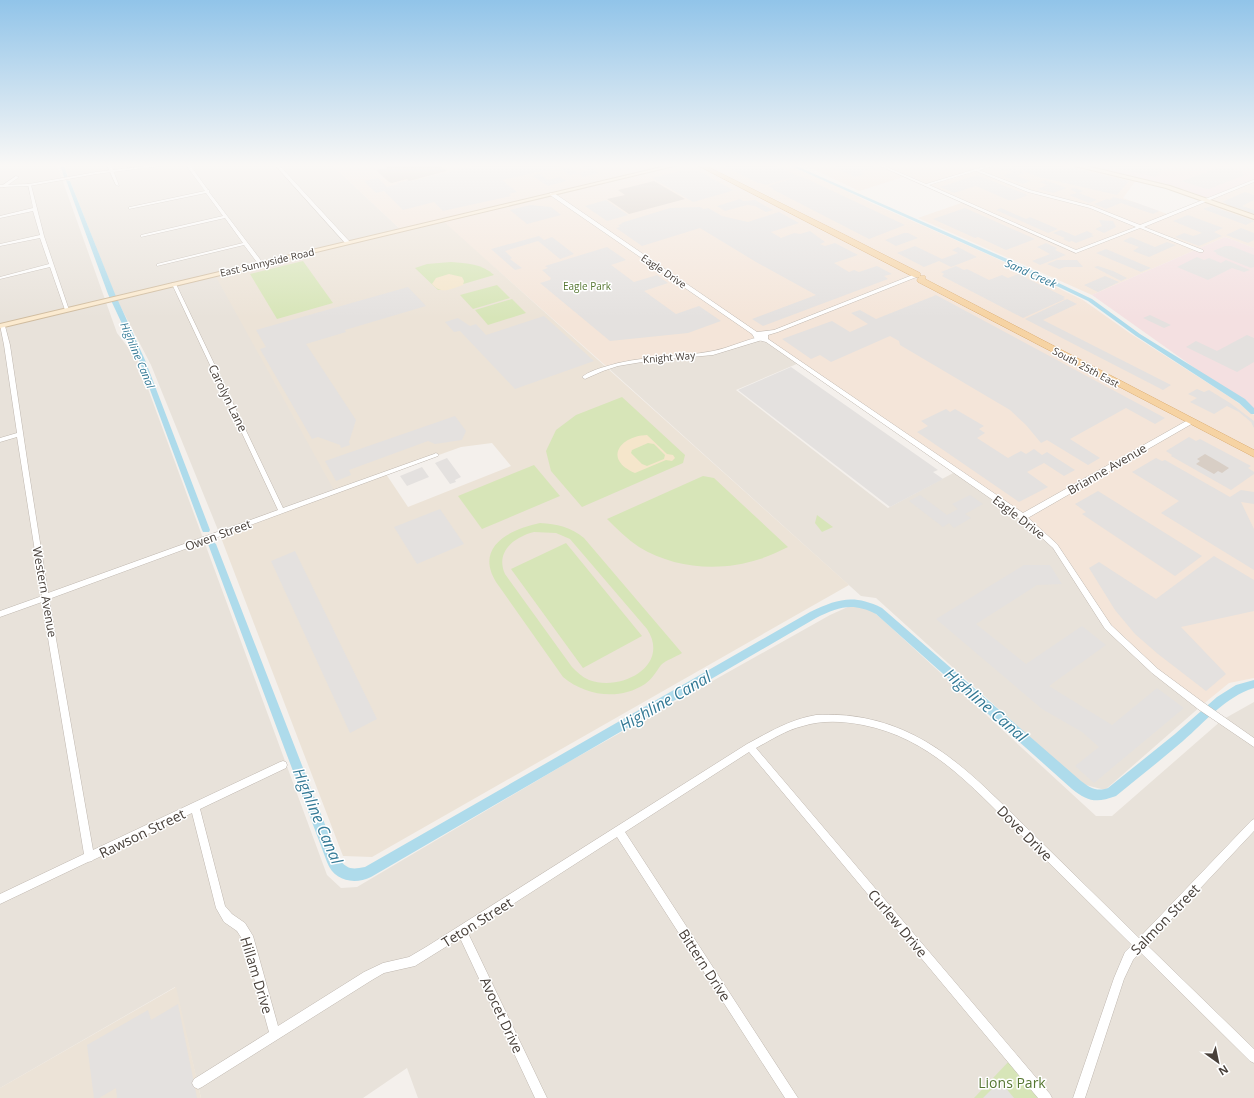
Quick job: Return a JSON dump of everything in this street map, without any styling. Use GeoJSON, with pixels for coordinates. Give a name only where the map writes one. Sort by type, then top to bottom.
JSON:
{"type":"FeatureCollection","features":[{"type":"Feature","properties":{"kind":"main road","name":"East Sunnyside Road"},"geometry":{"type":"LineString","coordinates":[[1,326],[459,216]]}},
{"type":"Feature","properties":{"kind":"main road","name":"South 25th East"},"geometry":{"type":"LineString","coordinates":[[803,216],[920,277],[921,280],[1168,402],[1254,447]]}},
{"type":"Feature","properties":{"kind":"main road","name":"South 25th East"},"geometry":{"type":"LineString","coordinates":[[1036,337],[1136,393],[1254,454]]}},
{"type":"Feature","properties":{"kind":"main road"},"geometry":{"type":"LineString","coordinates":[[1136,393],[1163,403],[1168,402]]}},
{"type":"Feature","properties":{"kind":"street"},"geometry":{"type":"LineString","coordinates":[[37,216],[67,310]]}},
{"type":"Feature","properties":{"kind":"street"},"geometry":{"type":"LineString","coordinates":[[324,216],[348,243]]}},
{"type":"Feature","properties":{"kind":"street","name":"Eagle Drive"},"geometry":{"type":"LineString","coordinates":[[585,216],[1023,517],[1055,546],[1108,627],[1155,671],[1201,706],[1254,743]]}},
{"type":"Feature","properties":{"kind":"street"},"geometry":{"type":"LineString","coordinates":[[996,216],[1076,252],[1167,216]]}},
{"type":"Feature","properties":{"kind":"street"},"geometry":{"type":"LineString","coordinates":[[1113,216],[1201,251]]}},
{"type":"Feature","properties":{"kind":"street"},"geometry":{"type":"LineString","coordinates":[[143,236],[225,217],[261,264]]}},
{"type":"Feature","properties":{"kind":"street"},"geometry":{"type":"LineString","coordinates":[[0,245],[42,236]]}},
{"type":"Feature","properties":{"kind":"street"},"geometry":{"type":"LineString","coordinates":[[159,265],[245,244]]}},
{"type":"Feature","properties":{"kind":"street"},"geometry":{"type":"LineString","coordinates":[[0,278],[52,265]]}},
{"type":"Feature","properties":{"kind":"street","name":"Knight Way"},"geometry":{"type":"LineString","coordinates":[[585,377],[600,368],[616,364],[713,352],[761,337],[920,277]]}},
{"type":"Feature","properties":{"kind":"street","name":"Carolyn Lane"},"geometry":{"type":"LineString","coordinates":[[174,284],[282,512]]}},
{"type":"Feature","properties":{"kind":"street","name":"Western Avenue"},"geometry":{"type":"LineString","coordinates":[[1,326],[7,345],[31,511],[47,597],[89,858]]}},
{"type":"Feature","properties":{"kind":"street","name":"Brianne Avenue"},"geometry":{"type":"LineString","coordinates":[[1023,517],[1191,422]]}},
{"type":"Feature","properties":{"kind":"street"},"geometry":{"type":"LineString","coordinates":[[0,440],[19,434]]}},
{"type":"Feature","properties":{"kind":"street","name":"Owen Street"},"geometry":{"type":"LineString","coordinates":[[0,614],[436,455]]}},
{"type":"Feature","properties":{"kind":"street","name":"Dove Drive"},"geometry":{"type":"LineString","coordinates":[[750,748],[782,729],[818,718],[844,718],[877,723],[898,730],[929,746],[946,758],[975,784],[1254,1057]]}},
{"type":"Feature","properties":{"kind":"street","name":"Teton Street"},"geometry":{"type":"LineString","coordinates":[[198,1083],[368,976],[383,968],[412,962],[462,932],[750,748]]}},
{"type":"Feature","properties":{"kind":"street","name":"Curlew Drive"},"geometry":{"type":"LineString","coordinates":[[750,748],[1046,1098]]}},
{"type":"Feature","properties":{"kind":"street","name":"Rawson Street"},"geometry":{"type":"LineString","coordinates":[[0,899],[283,765]]}},
{"type":"Feature","properties":{"kind":"street","name":"Hillam Drive"},"geometry":{"type":"LineString","coordinates":[[196,807],[221,908],[228,918],[241,928],[249,940],[275,1034]]}},
{"type":"Feature","properties":{"kind":"street","name":"Salmon Street"},"geometry":{"type":"LineString","coordinates":[[1079,1098],[1119,978],[1128,956],[1186,897],[1254,824]]}},
{"type":"Feature","properties":{"kind":"street","name":"Bittern Drive"},"geometry":{"type":"LineString","coordinates":[[619,831],[792,1098]]}},
{"type":"Feature","properties":{"kind":"street","name":"Avocet Drive"},"geometry":{"type":"LineString","coordinates":[[462,932],[541,1098]]}},
{"type":"Feature","properties":{"kind":"shaded area"},"geometry":{"type":"Polygon","coordinates":[[[0,216],[75,216],[117,333],[137,359],[327,875],[341,888],[357,887],[572,760],[830,615],[850,606],[871,610],[883,620],[1096,816],[1112,816],[1222,720],[1254,702],[1254,1098],[418,1098],[407,1068],[363,1098],[201,1098],[175,987],[0,1088],[0,216]]]}},
{"type":"Feature","properties":{"kind":"shaded area"},"geometry":{"type":"Polygon","coordinates":[[[84,216],[386,216],[401,230],[335,492],[220,535],[151,365],[116,298],[84,216]]]}},
{"type":"Feature","properties":{"kind":"shaded area"},"geometry":{"type":"Polygon","coordinates":[[[386,216],[902,216],[987,254],[1083,300],[1131,334],[1233,399],[1254,415],[1254,678],[1229,683],[1201,706],[1108,627],[1055,546],[1023,517],[760,336],[749,342],[713,352],[638,360],[606,366],[442,221],[401,230],[386,216]]]}},
{"type":"Feature","properties":{"kind":"shaded area"},"geometry":{"type":"Polygon","coordinates":[[[518,216],[556,216],[527,224],[518,216]]]}},
{"type":"Feature","properties":{"kind":"shaded area"},"geometry":{"type":"Polygon","coordinates":[[[600,216],[624,216],[607,221],[600,216]]]}},
{"type":"Feature","properties":{"kind":"shaded area"},"geometry":{"type":"Polygon","coordinates":[[[643,216],[723,216],[748,222],[766,216],[787,216],[799,223],[771,232],[781,238],[794,233],[800,234],[810,231],[825,242],[820,244],[825,246],[835,243],[858,255],[834,263],[849,272],[854,270],[859,272],[877,266],[892,274],[884,276],[888,279],[763,326],[752,319],[816,295],[756,262],[700,228],[642,246],[616,228],[620,227],[618,225],[622,224],[621,223],[643,216]]]}},
{"type":"Feature","properties":{"kind":"shaded area"},"geometry":{"type":"Polygon","coordinates":[[[825,216],[886,216],[905,225],[869,239],[825,216]]]}},
{"type":"Feature","properties":{"kind":"shaded area"},"geometry":{"type":"Polygon","coordinates":[[[923,216],[1254,216],[1254,248],[1225,237],[1092,295],[918,218],[923,216]]]}},
{"type":"Feature","properties":{"kind":"shaded area"},"geometry":{"type":"Polygon","coordinates":[[[941,216],[984,216],[1035,239],[1006,250],[933,219],[941,216]]]}},
{"type":"Feature","properties":{"kind":"shaded area"},"geometry":{"type":"Polygon","coordinates":[[[1010,216],[1020,216],[1026,219],[1030,217],[1058,229],[1048,233],[1010,216]]]}},
{"type":"Feature","properties":{"kind":"shaded area"},"geometry":{"type":"Polygon","coordinates":[[[1185,216],[1191,216],[1223,228],[1214,232],[1222,236],[1199,246],[1175,237],[1184,233],[1193,236],[1202,233],[1173,221],[1185,216]]]}},
{"type":"Feature","properties":{"kind":"shaded area"},"geometry":{"type":"Polygon","coordinates":[[[1222,216],[1240,216],[1254,221],[1246,225],[1222,216]]]}},
{"type":"Feature","properties":{"kind":"shaded area"},"geometry":{"type":"Polygon","coordinates":[[[442,220],[849,585],[372,857],[343,856],[220,535],[335,492],[215,275],[442,220]],[[492,443],[461,447],[386,474],[408,507],[511,466],[492,443]]]}},
{"type":"Feature","properties":{"kind":"shaded area"},"geometry":{"type":"Polygon","coordinates":[[[1099,220],[1113,221],[1116,227],[1104,233],[1095,229],[1102,226],[1099,220]]]}},
{"type":"Feature","properties":{"kind":"shaded area"},"geometry":{"type":"Polygon","coordinates":[[[1241,228],[1254,233],[1254,240],[1248,243],[1226,235],[1241,228]]]}},
{"type":"Feature","properties":{"kind":"shaded area"},"geometry":{"type":"Polygon","coordinates":[[[1061,230],[1075,236],[1087,231],[1094,236],[1076,243],[1072,241],[1069,242],[1063,239],[1065,238],[1053,233],[1061,230]]]}},
{"type":"Feature","properties":{"kind":"shaded area"},"geometry":{"type":"Polygon","coordinates":[[[908,233],[918,238],[896,246],[885,240],[908,233]]]}},
{"type":"Feature","properties":{"kind":"shaded area"},"geometry":{"type":"Polygon","coordinates":[[[539,236],[544,240],[552,237],[574,254],[560,259],[538,241],[505,251],[512,258],[510,259],[522,268],[515,270],[491,249],[539,236]]]}},
{"type":"Feature","properties":{"kind":"shaded area"},"geometry":{"type":"Polygon","coordinates":[[[1131,237],[1155,247],[1167,242],[1176,245],[1149,257],[1133,251],[1139,247],[1123,241],[1131,237]]]}},
{"type":"Feature","properties":{"kind":"shaded area"},"geometry":{"type":"Polygon","coordinates":[[[1225,237],[1254,248],[1254,410],[1092,295],[1225,237]]]}},
{"type":"Feature","properties":{"kind":"shaded area"},"geometry":{"type":"Polygon","coordinates":[[[1046,243],[1057,248],[1055,250],[1066,255],[1040,265],[1032,261],[1050,254],[1037,247],[1046,243]]]}},
{"type":"Feature","properties":{"kind":"shaded area"},"geometry":{"type":"Polygon","coordinates":[[[915,246],[942,259],[958,253],[952,250],[958,247],[977,257],[951,267],[939,261],[924,267],[897,253],[915,246]]]}},
{"type":"Feature","properties":{"kind":"shaded area"},"geometry":{"type":"Polygon","coordinates":[[[1225,246],[1231,246],[1254,255],[1254,267],[1251,268],[1216,254],[1217,253],[1213,251],[1225,246]]]}},
{"type":"Feature","properties":{"kind":"shaded area"},"geometry":{"type":"Polygon","coordinates":[[[607,247],[626,260],[611,265],[634,282],[657,275],[668,283],[644,291],[676,314],[699,306],[721,321],[688,333],[610,341],[540,283],[550,280],[551,278],[542,270],[548,268],[545,266],[607,247]]]}},
{"type":"Feature","properties":{"kind":"shaded area"},"geometry":{"type":"Polygon","coordinates":[[[1106,249],[1151,268],[1141,272],[1096,253],[1106,249]]]}},
{"type":"Feature","properties":{"kind":"shaded area"},"geometry":{"type":"Polygon","coordinates":[[[1197,257],[1204,260],[1209,258],[1221,263],[1226,260],[1250,270],[1244,272],[1232,268],[1208,280],[1177,267],[1197,257]]]}},
{"type":"Feature","properties":{"kind":"shaded area"},"geometry":{"type":"Polygon","coordinates":[[[1057,260],[1077,260],[1083,267],[1065,267],[1059,269],[1047,264],[1057,260]]]}},
{"type":"Feature","properties":{"kind":"shaded area"},"geometry":{"type":"Polygon","coordinates":[[[956,266],[964,270],[967,269],[989,280],[1002,275],[1008,278],[1018,274],[1065,297],[1063,298],[1065,299],[1023,318],[942,276],[944,274],[941,272],[956,266]]]}},
{"type":"Feature","properties":{"kind":"shaded area"},"geometry":{"type":"Polygon","coordinates":[[[1098,266],[1127,278],[1121,281],[1094,267],[1098,266]]]}},
{"type":"Feature","properties":{"kind":"shaded area"},"geometry":{"type":"Polygon","coordinates":[[[1105,276],[1119,282],[1098,292],[1084,285],[1105,276]]]}},
{"type":"Feature","properties":{"kind":"shaded area"},"geometry":{"type":"Polygon","coordinates":[[[408,287],[426,306],[345,330],[346,332],[306,344],[356,420],[349,442],[350,445],[341,448],[340,445],[318,437],[312,439],[260,349],[266,347],[256,330],[408,287]]]}},
{"type":"Feature","properties":{"kind":"shaded area"},"geometry":{"type":"Polygon","coordinates":[[[936,295],[1165,418],[1155,424],[1126,408],[1070,439],[1100,458],[1088,465],[1047,440],[1041,443],[1026,425],[1010,410],[900,345],[899,341],[890,336],[831,362],[820,355],[811,359],[782,339],[832,321],[850,332],[868,324],[851,313],[860,310],[876,319],[936,295]]]}},
{"type":"Feature","properties":{"kind":"shaded area"},"geometry":{"type":"Polygon","coordinates":[[[1067,299],[1077,304],[1043,320],[1171,385],[1163,390],[1025,319],[1067,299]]]}},
{"type":"Feature","properties":{"kind":"shaded area"},"geometry":{"type":"Polygon","coordinates":[[[1150,315],[1171,325],[1164,328],[1143,318],[1150,315]]]}},
{"type":"Feature","properties":{"kind":"shaded area"},"geometry":{"type":"Polygon","coordinates":[[[544,316],[594,361],[515,389],[460,331],[454,332],[445,322],[458,318],[470,326],[476,324],[486,335],[544,316]]]}},
{"type":"Feature","properties":{"kind":"shaded area"},"geometry":{"type":"Polygon","coordinates":[[[1247,335],[1254,338],[1254,362],[1237,372],[1186,347],[1196,341],[1217,351],[1247,335]]]}},
{"type":"Feature","properties":{"kind":"shaded area"},"geometry":{"type":"Polygon","coordinates":[[[760,336],[799,363],[736,390],[888,508],[957,471],[1023,517],[1055,546],[1201,706],[1105,790],[1082,784],[876,598],[861,596],[606,366],[760,336]]]}},
{"type":"Feature","properties":{"kind":"shaded area"},"geometry":{"type":"Polygon","coordinates":[[[791,367],[938,470],[933,472],[943,479],[890,507],[738,390],[791,367]]]}},
{"type":"Feature","properties":{"kind":"shaded area"},"geometry":{"type":"Polygon","coordinates":[[[1197,389],[1204,392],[1209,390],[1230,403],[1254,421],[1254,428],[1251,422],[1239,412],[1227,406],[1214,414],[1190,402],[1197,398],[1188,394],[1197,389]]]}},
{"type":"Feature","properties":{"kind":"shaded area"},"geometry":{"type":"Polygon","coordinates":[[[946,409],[950,412],[955,409],[984,426],[979,429],[985,433],[977,438],[1008,458],[1021,451],[1026,454],[1034,449],[1042,455],[1047,452],[1075,470],[1064,476],[1044,463],[1027,472],[1048,487],[1019,502],[917,432],[928,426],[921,421],[946,409]]]}},
{"type":"Feature","properties":{"kind":"shaded area"},"geometry":{"type":"Polygon","coordinates":[[[455,416],[466,431],[462,440],[435,444],[428,441],[349,470],[351,475],[336,481],[325,461],[455,416]]]}},
{"type":"Feature","properties":{"kind":"shaded area"},"geometry":{"type":"Polygon","coordinates":[[[1189,437],[1196,441],[1200,439],[1251,466],[1248,468],[1254,472],[1254,474],[1231,490],[1171,456],[1172,455],[1166,451],[1189,437]]]}},
{"type":"Feature","properties":{"kind":"shaded area"},"geometry":{"type":"Polygon","coordinates":[[[447,458],[461,477],[455,480],[456,482],[450,484],[435,463],[447,458]]]}},
{"type":"Feature","properties":{"kind":"shaded area"},"geometry":{"type":"Polygon","coordinates":[[[1156,458],[1162,461],[1165,460],[1230,497],[1241,490],[1254,492],[1254,504],[1241,502],[1254,529],[1254,570],[1161,513],[1179,501],[1132,472],[1156,458]]]}},
{"type":"Feature","properties":{"kind":"shaded area"},"geometry":{"type":"Polygon","coordinates":[[[422,467],[429,477],[407,486],[400,476],[422,467]]]}},
{"type":"Feature","properties":{"kind":"shaded area"},"geometry":{"type":"Polygon","coordinates":[[[1098,491],[1202,556],[1175,576],[1082,514],[1086,512],[1075,504],[1098,491]]]}},
{"type":"Feature","properties":{"kind":"shaded area"},"geometry":{"type":"Polygon","coordinates":[[[920,495],[947,515],[958,509],[952,504],[970,495],[983,504],[965,514],[971,518],[954,528],[949,523],[943,527],[909,501],[920,495]]]}},
{"type":"Feature","properties":{"kind":"shaded area"},"geometry":{"type":"Polygon","coordinates":[[[440,509],[464,544],[417,564],[394,527],[440,509]]]}},
{"type":"Feature","properties":{"kind":"shaded area"},"geometry":{"type":"Polygon","coordinates":[[[295,551],[377,719],[350,733],[271,561],[295,551]]]}},
{"type":"Feature","properties":{"kind":"shaded area"},"geometry":{"type":"Polygon","coordinates":[[[1214,556],[1254,580],[1254,611],[1181,627],[1226,674],[1206,691],[1135,634],[1115,610],[1089,568],[1099,562],[1156,599],[1214,556]]]}},
{"type":"Feature","properties":{"kind":"shaded area"},"geometry":{"type":"Polygon","coordinates":[[[1024,565],[1050,565],[1062,584],[1037,585],[976,624],[1026,664],[1082,626],[1106,645],[1049,686],[1112,725],[1157,688],[1184,708],[1094,783],[1075,766],[1099,747],[1082,732],[1042,709],[936,619],[1024,565]]]}},
{"type":"Feature","properties":{"kind":"shaded area"},"geometry":{"type":"Polygon","coordinates":[[[176,987],[201,1098],[0,1098],[0,1088],[176,987]]]}},
{"type":"Feature","properties":{"kind":"shaded area"},"geometry":{"type":"Polygon","coordinates":[[[178,1004],[197,1098],[117,1098],[116,1088],[99,1098],[94,1098],[87,1045],[148,1010],[151,1020],[178,1004]]]}},
{"type":"Feature","properties":{"kind":"shaded area"},"geometry":{"type":"Polygon","coordinates":[[[1000,1081],[1014,1098],[983,1098],[1000,1081]]]}},
{"type":"Feature","properties":{"kind":"green space"},"geometry":{"type":"Polygon","coordinates":[[[303,261],[333,303],[277,319],[250,274],[303,261]]]}},
{"type":"Feature","properties":{"kind":"green space"},"geometry":{"type":"Polygon","coordinates":[[[451,262],[479,266],[494,275],[443,290],[438,290],[415,268],[427,264],[451,262]]]}},
{"type":"Feature","properties":{"kind":"green space"},"geometry":{"type":"Polygon","coordinates":[[[497,285],[510,298],[473,309],[460,295],[497,285]]]}},
{"type":"Feature","properties":{"kind":"green space"},"geometry":{"type":"Polygon","coordinates":[[[512,299],[526,313],[488,325],[475,310],[512,299]]]}},
{"type":"Feature","properties":{"kind":"green space"},"geometry":{"type":"Polygon","coordinates":[[[622,397],[685,455],[683,463],[582,507],[551,471],[546,451],[556,430],[576,415],[622,397]]]}},
{"type":"Feature","properties":{"kind":"green space"},"geometry":{"type":"Polygon","coordinates":[[[534,465],[560,496],[482,529],[458,496],[534,465]]]}},
{"type":"Feature","properties":{"kind":"green space"},"geometry":{"type":"Polygon","coordinates":[[[703,476],[714,478],[788,547],[760,559],[730,566],[714,567],[683,564],[668,560],[639,547],[607,519],[703,476]]]}},
{"type":"Feature","properties":{"kind":"green space"},"geometry":{"type":"Polygon","coordinates":[[[817,515],[833,527],[822,532],[815,523],[817,515]]]}},
{"type":"Feature","properties":{"kind":"green space"},"geometry":{"type":"Polygon","coordinates":[[[540,523],[558,525],[574,531],[584,538],[682,653],[663,663],[652,678],[645,684],[624,693],[603,694],[592,692],[563,677],[496,582],[490,569],[490,558],[493,549],[499,541],[518,530],[540,523]],[[534,532],[527,534],[513,542],[508,547],[502,559],[505,574],[572,667],[582,676],[589,680],[602,683],[628,679],[639,673],[648,665],[653,654],[653,642],[647,629],[570,539],[556,533],[534,532]]]}},
{"type":"Feature","properties":{"kind":"green space"},"geometry":{"type":"Polygon","coordinates":[[[566,543],[642,636],[583,668],[511,569],[566,543]]]}},
{"type":"Feature","properties":{"kind":"green space","name":"Lions Park"},"geometry":{"type":"Polygon","coordinates":[[[1012,1058],[1046,1098],[974,1098],[1012,1058]]]}},
{"type":"Feature","properties":{"kind":"sand"},"geometry":{"type":"Polygon","coordinates":[[[449,274],[462,277],[464,281],[463,285],[443,290],[432,284],[436,278],[449,274]]]}},
{"type":"Feature","properties":{"kind":"sand"},"geometry":{"type":"Polygon","coordinates":[[[647,435],[667,454],[673,455],[675,458],[672,461],[666,460],[635,473],[625,467],[620,461],[618,455],[619,449],[623,444],[629,439],[647,435]],[[648,443],[632,450],[631,453],[642,464],[647,466],[664,459],[665,455],[654,444],[648,443]]]}},
{"type":"Feature","properties":{"kind":"building"},"geometry":{"type":"Polygon","coordinates":[[[1205,454],[1229,468],[1222,473],[1218,471],[1214,474],[1196,464],[1200,461],[1197,459],[1205,454]]]}},
{"type":"Feature","properties":{"kind":"waterway","name":"Highline Canal"},"geometry":{"type":"LineString","coordinates":[[82,216],[121,316],[142,360],[206,530]]}},
{"type":"Feature","properties":{"kind":"waterway","name":"Sand Creek"},"geometry":{"type":"LineString","coordinates":[[907,216],[1021,267],[1090,300],[1138,335],[1242,401],[1254,412]]}},
{"type":"Feature","properties":{"kind":"waterway","name":"Highline Canal"},"geometry":{"type":"LineString","coordinates":[[212,544],[333,862],[344,873],[351,875],[367,873],[813,615],[830,607],[846,603],[861,604],[879,611],[1076,785],[1092,795],[1098,796],[1112,792],[1179,738],[1221,700],[1240,688],[1254,684]]}},
{"type":"Feature","properties":{"kind":"park label","name":"Eagle Park"},"geometry":{"type":"Point","coordinates":[587,286]}}]}
